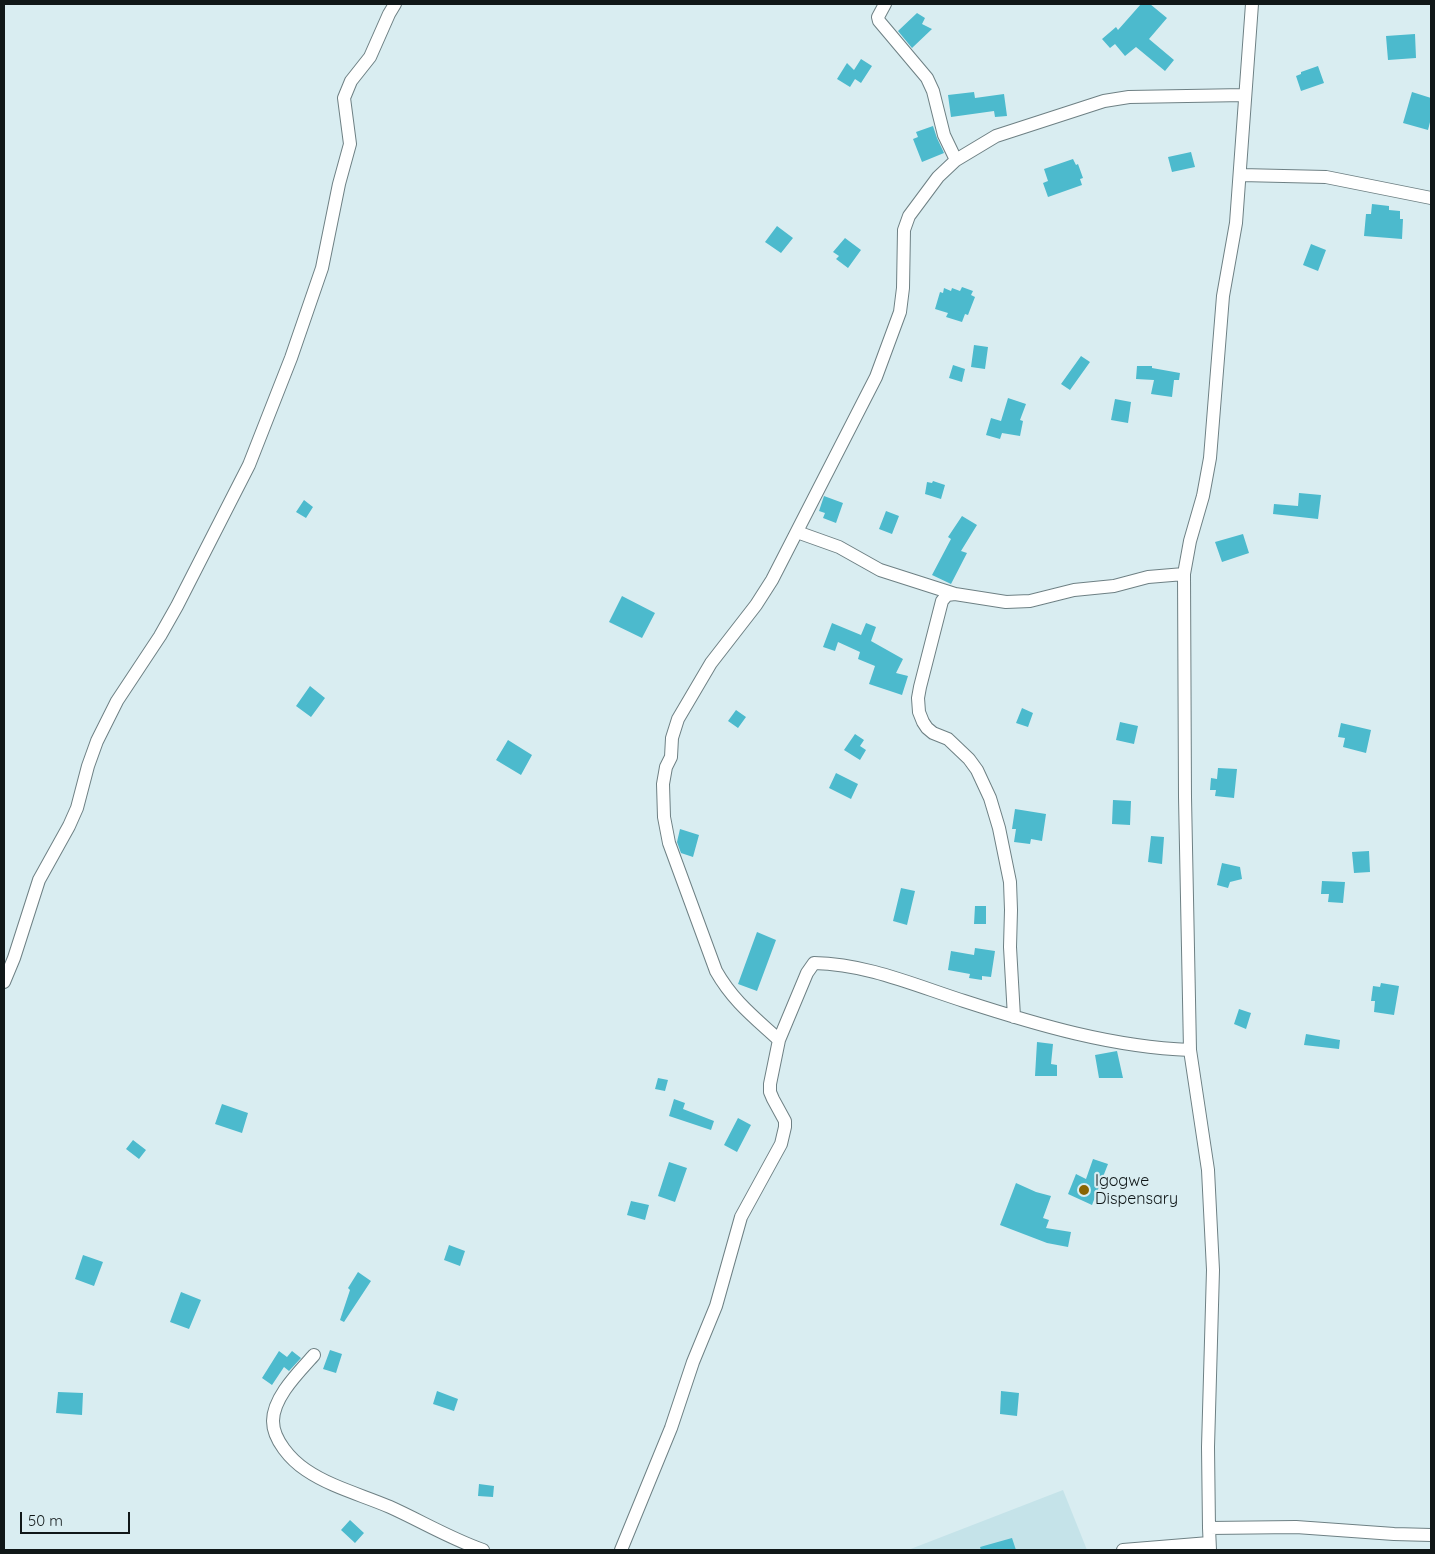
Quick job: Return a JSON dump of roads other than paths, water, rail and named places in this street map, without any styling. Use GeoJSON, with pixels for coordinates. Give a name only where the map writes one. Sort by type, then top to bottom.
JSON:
{"type":"FeatureCollection","features":[{"type":"Feature","properties":{"kind":"street"},"geometry":{"type":"LineString","coordinates":[[4,982],[14,958],[39,880],[77,808],[97,741],[117,701],[160,636],[177,606],[252,456],[291,358],[322,268],[336,193],[350,144],[344,98],[351,81],[370,56],[395,4]]}},
{"type":"Feature","properties":{"kind":"street"},"geometry":{"type":"LineString","coordinates":[[884,4],[878,17],[879,21],[927,78],[933,91],[944,136],[956,160]]}},
{"type":"Feature","properties":{"kind":"street"},"geometry":{"type":"LineString","coordinates":[[1123,1550],[1210,1547],[1208,1528],[1208,1447],[1212,1261],[1208,1170],[1190,1050],[1185,798],[1184,574],[1190,540],[1203,496],[1210,458],[1223,296],[1236,223],[1241,175],[1252,4]]}},
{"type":"Feature","properties":{"kind":"street"},"geometry":{"type":"LineString","coordinates":[[780,1040],[741,1006],[726,988],[716,970],[669,843],[664,817],[663,784],[666,767],[671,757],[672,738],[678,719],[711,663],[756,605],[772,580],[876,377],[900,312],[904,230],[909,216],[938,177],[956,160],[996,136],[1104,101],[1129,97],[1245,95]]}},
{"type":"Feature","properties":{"kind":"street"},"geometry":{"type":"LineString","coordinates":[[1241,175],[1326,177],[1377,189],[1431,198]]}},
{"type":"Feature","properties":{"kind":"street"},"geometry":{"type":"LineString","coordinates":[[797,532],[839,548],[880,570],[955,594],[1006,602],[1030,601],[1074,590],[1114,586],[1148,578],[1184,574]]}},
{"type":"Feature","properties":{"kind":"street"},"geometry":{"type":"LineString","coordinates":[[955,594],[947,595],[942,601],[939,610],[920,687],[918,698],[919,712],[927,728],[933,733],[948,739],[969,759],[977,770],[990,798],[999,828],[1010,882],[1012,910],[1010,947],[1014,1017]]}},
{"type":"Feature","properties":{"kind":"street"},"geometry":{"type":"LineString","coordinates":[[621,1550],[671,1428],[684,1384],[716,1306],[742,1217],[780,1144],[785,1121],[770,1092],[780,1040],[807,973],[814,963],[845,965],[872,970],[1014,1017],[1102,1040],[1156,1049],[1190,1050]]}},
{"type":"Feature","properties":{"kind":"street"},"geometry":{"type":"LineString","coordinates":[[314,1355],[291,1381],[274,1409],[273,1423],[278,1440],[305,1470],[327,1482],[384,1505],[459,1541],[484,1550]]}},
{"type":"Feature","properties":{"kind":"street"},"geometry":{"type":"LineString","coordinates":[[1208,1528],[1296,1527],[1431,1535]]}},
{"type":"Feature","properties":{"kind":"place","name":"Igogwe Dispensary"},"geometry":{"type":"Point","coordinates":[1084,1190]}}]}
